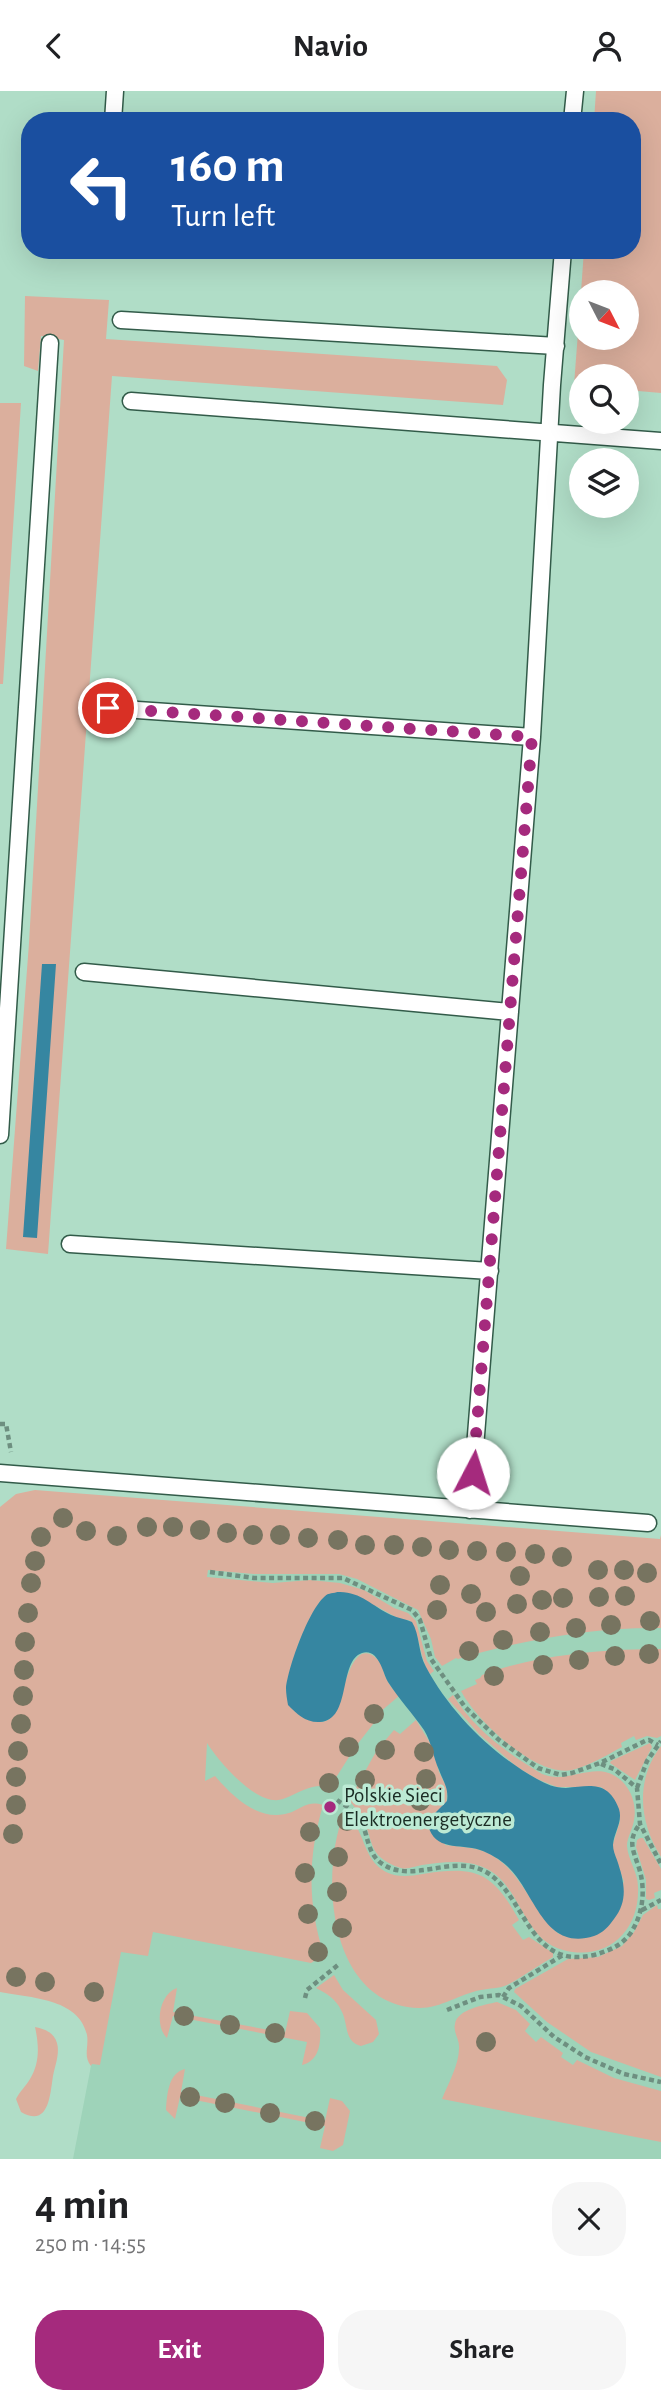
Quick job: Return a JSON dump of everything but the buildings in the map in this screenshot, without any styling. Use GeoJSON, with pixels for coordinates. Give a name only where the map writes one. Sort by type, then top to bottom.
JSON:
{"type":"FeatureCollection","features":[{"type":"Feature","properties":{"kind":"lane"},"geometry":{"type":"LineString","coordinates":[[114,112],[115,91]]}},
{"type":"Feature","properties":{"kind":"lane"},"geometry":{"type":"LineString","coordinates":[[573,112],[575,91]]}},
{"type":"Feature","properties":{"kind":"lane"},"geometry":{"type":"LineString","coordinates":[[470,1510],[532,737],[562,259]]}},
{"type":"Feature","properties":{"kind":"lane"},"geometry":{"type":"LineString","coordinates":[[121,320],[556,346]]}},
{"type":"Feature","properties":{"kind":"lane"},"geometry":{"type":"LineString","coordinates":[[0,1135],[5,962],[50,342]]}},
{"type":"Feature","properties":{"kind":"lane"},"geometry":{"type":"LineString","coordinates":[[131,401],[661,441]]}},
{"type":"Feature","properties":{"kind":"lane"},"geometry":{"type":"LineString","coordinates":[[108,708],[532,737]]}},
{"type":"Feature","properties":{"kind":"lane"},"geometry":{"type":"LineString","coordinates":[[84,972],[510,1012]]}},
{"type":"Feature","properties":{"kind":"lane"},"geometry":{"type":"LineString","coordinates":[[70,1244],[489,1271]]}},
{"type":"Feature","properties":{"kind":"lane"},"geometry":{"type":"LineString","coordinates":[[0,1473],[648,1523]]}},
{"type":"Feature","properties":{"kind":"path"},"geometry":{"type":"LineString","coordinates":[[209,1572],[254,1578],[343,1578],[371,1589],[417,1615],[429,1653],[464,1707],[507,1746],[538,1768],[552,1773],[572,1773],[645,1741],[659,1743],[647,1761],[637,1789],[640,1823],[661,1864]]}},
{"type":"Feature","properties":{"kind":"path"},"geometry":{"type":"LineString","coordinates":[[600,1763],[614,1769],[637,1789]]}},
{"type":"Feature","properties":{"kind":"path"},"geometry":{"type":"LineString","coordinates":[[337,1800],[358,1818],[370,1850],[379,1861],[397,1871],[453,1866],[482,1870],[498,1881],[535,1935],[549,1948],[564,1955],[586,1956],[617,1946],[631,1933],[642,1910],[642,1881],[631,1846],[640,1823]]}},
{"type":"Feature","properties":{"kind":"path"},"geometry":{"type":"LineString","coordinates":[[642,1910],[661,1900]]}},
{"type":"Feature","properties":{"kind":"path"},"geometry":{"type":"LineString","coordinates":[[503,1997],[509,1987],[564,1955]]}},
{"type":"Feature","properties":{"kind":"path"},"geometry":{"type":"LineString","coordinates":[[305,1998],[307,1990],[338,1965]]}},
{"type":"Feature","properties":{"kind":"path"},"geometry":{"type":"LineString","coordinates":[[447,2010],[480,1997],[503,1997],[521,2006],[554,2037],[585,2057],[624,2074],[661,2082]]}},
{"type":"Feature","properties":{"kind":"shaded area"},"geometry":{"type":"Polygon","coordinates":[[[596,91],[661,91],[661,393],[639,391],[639,364],[576,364],[577,350],[639,350],[639,280],[582,280],[583,259],[641,259],[641,112],[595,112],[596,91]]]}},
{"type":"Feature","properties":{"kind":"shaded area"},"geometry":{"type":"Polygon","coordinates":[[[25,296],[109,300],[106,339],[497,366],[507,380],[503,405],[112,376],[48,1254],[6,1249],[29,943],[64,340],[41,336],[38,371],[24,366],[25,296]]]}},
{"type":"Feature","properties":{"kind":"shaded area"},"geometry":{"type":"Polygon","coordinates":[[[0,403],[21,403],[3,684],[0,684],[0,403]]]}},
{"type":"Feature","properties":{"kind":"shaded area"},"geometry":{"type":"Polygon","coordinates":[[[35,1490],[660,1539],[661,1535],[661,1628],[558,1636],[456,1658],[442,1666],[435,1657],[431,1639],[418,1610],[357,1579],[339,1574],[254,1574],[208,1570],[207,1577],[273,1583],[310,1580],[340,1583],[364,1590],[408,1613],[416,1621],[427,1661],[434,1671],[430,1674],[426,1668],[416,1632],[409,1620],[401,1620],[376,1606],[320,1601],[299,1642],[286,1690],[316,1722],[326,1721],[336,1710],[354,1662],[360,1655],[368,1653],[382,1665],[386,1678],[399,1696],[380,1712],[330,1787],[311,1787],[283,1799],[262,1797],[240,1781],[207,1743],[205,1781],[215,1776],[249,1807],[270,1815],[292,1812],[310,1804],[323,1805],[314,1843],[311,1880],[318,1936],[324,1955],[311,1963],[153,1932],[148,1956],[121,1952],[100,2065],[91,2066],[87,2055],[87,2035],[74,2014],[64,2007],[39,1998],[0,1992],[0,1507],[16,1494],[35,1490]]]}},
{"type":"Feature","properties":{"kind":"shaded area","name":"Polskie Sieci Elektroenergetyczne"},"geometry":{"type":"Polygon","coordinates":[[[57,1502],[661,1546],[661,2159],[73,2159],[102,2009],[0,1625],[57,1502]]]}},
{"type":"Feature","properties":{"kind":"shaded area"},"geometry":{"type":"Polygon","coordinates":[[[661,1649],[661,1736],[647,1736],[636,1740],[634,1736],[621,1743],[622,1747],[572,1770],[558,1770],[525,1756],[493,1731],[461,1691],[477,1684],[475,1680],[482,1675],[547,1658],[616,1650],[661,1649]]]}},
{"type":"Feature","properties":{"kind":"shaded area"},"geometry":{"type":"Polygon","coordinates":[[[453,1695],[471,1719],[493,1740],[542,1774],[562,1777],[600,1771],[618,1778],[630,1791],[635,1814],[627,1846],[638,1882],[637,1903],[627,1929],[607,1947],[579,1953],[549,1944],[530,1923],[507,1886],[497,1876],[478,1865],[454,1862],[404,1868],[389,1863],[376,1852],[364,1822],[349,1800],[377,1750],[394,1730],[400,1734],[416,1720],[432,1746],[439,1772],[447,1788],[445,1845],[477,1849],[504,1864],[559,1934],[624,1882],[612,1847],[620,1821],[612,1797],[601,1787],[557,1787],[517,1767],[479,1734],[448,1699],[453,1695]]]}},
{"type":"Feature","properties":{"kind":"shaded area"},"geometry":{"type":"Polygon","coordinates":[[[650,1743],[652,1747],[635,1780],[610,1763],[611,1761],[650,1743]]]}},
{"type":"Feature","properties":{"kind":"shaded area"},"geometry":{"type":"Polygon","coordinates":[[[661,1746],[661,1857],[648,1830],[643,1801],[647,1773],[661,1746]]]}},
{"type":"Feature","properties":{"kind":"shaded area"},"geometry":{"type":"Polygon","coordinates":[[[344,1813],[356,1826],[372,1859],[386,1872],[405,1876],[442,1871],[470,1872],[491,1882],[510,1904],[519,1920],[512,1925],[523,1940],[529,1937],[553,1953],[553,1957],[507,1985],[473,1992],[435,2006],[419,2008],[389,2001],[366,1985],[349,1962],[338,1933],[333,1902],[333,1870],[336,1839],[344,1813]]]}},
{"type":"Feature","properties":{"kind":"shaded area"},"geometry":{"type":"Polygon","coordinates":[[[640,1838],[643,1838],[661,1869],[661,1890],[654,1893],[655,1898],[649,1900],[646,1899],[646,1880],[636,1847],[640,1838]]]}},
{"type":"Feature","properties":{"kind":"shaded area"},"geometry":{"type":"Polygon","coordinates":[[[657,1905],[658,1909],[661,1909],[661,2077],[591,2052],[547,2022],[514,1992],[568,1959],[598,1957],[622,1946],[643,1915],[657,1905]]]}},
{"type":"Feature","properties":{"kind":"shaded area"},"geometry":{"type":"Polygon","coordinates":[[[334,1975],[343,1990],[376,2020],[379,2034],[373,2042],[361,2046],[355,2044],[349,2036],[339,2006],[316,1988],[334,1975]]]}},
{"type":"Feature","properties":{"kind":"shaded area"},"geometry":{"type":"Polygon","coordinates":[[[177,1988],[173,2012],[285,2033],[290,2011],[307,2013],[320,2028],[318,2051],[312,2060],[302,2065],[307,2042],[173,2016],[167,2038],[161,2026],[160,2011],[166,1997],[177,1988]]]}},
{"type":"Feature","properties":{"kind":"shaded area"},"geometry":{"type":"Polygon","coordinates":[[[497,2002],[516,2010],[530,2024],[525,2031],[536,2042],[541,2037],[563,2053],[561,2057],[573,2065],[577,2060],[614,2078],[661,2091],[661,2142],[442,2099],[458,2059],[459,2046],[455,2027],[457,2019],[466,2011],[497,2002]]]}},
{"type":"Feature","properties":{"kind":"shaded area"},"geometry":{"type":"Polygon","coordinates":[[[35,2027],[54,2036],[58,2051],[46,2107],[43,2113],[30,2116],[21,2112],[16,2099],[36,2067],[38,2047],[35,2027]]]}},
{"type":"Feature","properties":{"kind":"shaded area"},"geometry":{"type":"Polygon","coordinates":[[[185,2069],[181,2092],[325,2121],[330,2098],[342,2101],[350,2111],[343,2145],[333,2151],[320,2148],[325,2126],[180,2097],[175,2119],[166,2110],[168,2091],[175,2075],[185,2069]]]}},
{"type":"Feature","properties":{"kind":"water"},"geometry":{"type":"Polygon","coordinates":[[[42,964],[56,964],[37,1238],[23,1237],[42,964]]]}},
{"type":"Feature","properties":{"kind":"water"},"geometry":{"type":"Polygon","coordinates":[[[338,1592],[359,1596],[391,1615],[412,1622],[423,1662],[436,1684],[460,1716],[504,1757],[547,1784],[562,1788],[597,1787],[604,1789],[615,1800],[620,1818],[613,1847],[624,1890],[619,1912],[603,1931],[594,1936],[577,1939],[563,1935],[551,1927],[517,1877],[502,1861],[480,1850],[442,1843],[431,1834],[428,1825],[432,1816],[447,1801],[445,1785],[424,1730],[392,1688],[373,1654],[362,1653],[355,1658],[337,1711],[330,1719],[310,1721],[298,1715],[288,1705],[288,1679],[307,1623],[321,1600],[328,1594],[338,1592]]]}},
{"type":"Feature","properties":{"kind":"place","name":"Polskie Sieci Elektroenergetyczne"},"geometry":{"type":"Point","coordinates":[330,1807]}},
{"type":"Feature","properties":{"kind":"route"},"geometry":{"type":"LineString","coordinates":[[108,708],[532,737],[473,1473]]}}]}
